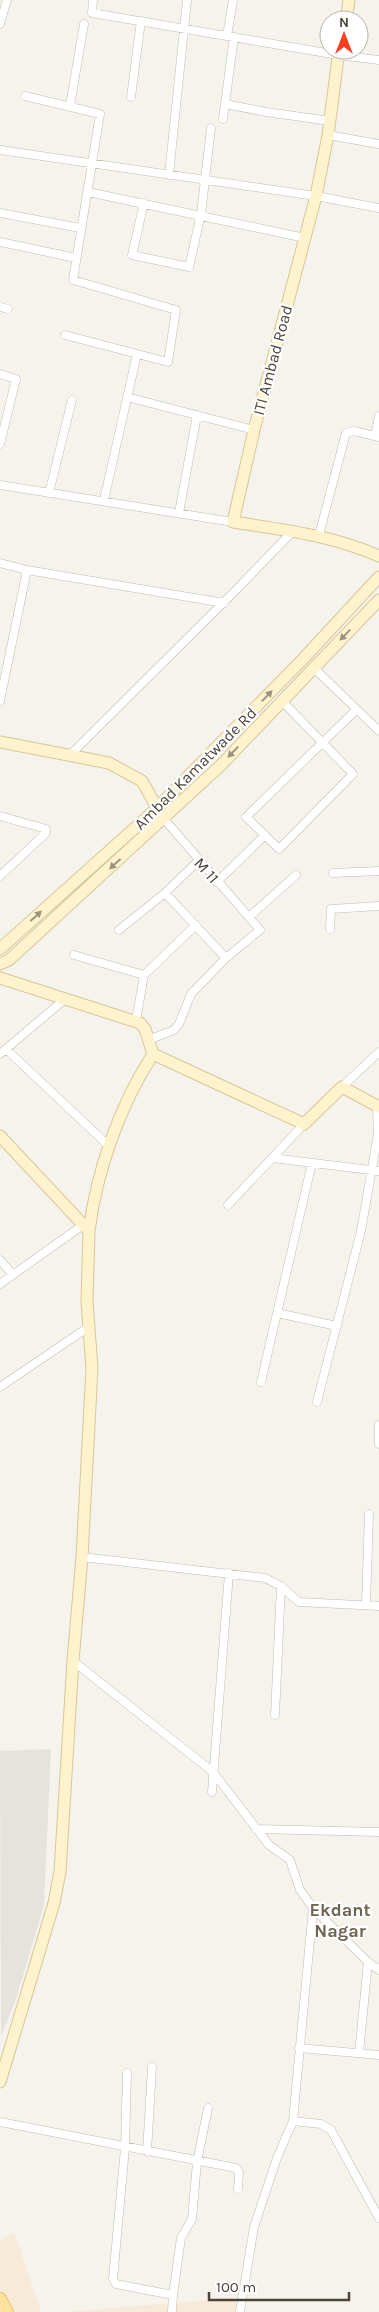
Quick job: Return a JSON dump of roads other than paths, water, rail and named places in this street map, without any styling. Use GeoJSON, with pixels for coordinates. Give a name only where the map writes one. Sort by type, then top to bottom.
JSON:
{"type":"FeatureCollection","features":[{"type":"Feature","properties":{"kind":"main road"},"geometry":{"type":"LineString","coordinates":[[0,2299],[7,2312]]}},
{"type":"Feature","properties":{"kind":"street"},"geometry":{"type":"LineString","coordinates":[[0,24],[7,0]]}},
{"type":"Feature","properties":{"kind":"street"},"geometry":{"type":"LineString","coordinates":[[93,0],[92,13],[319,49]]}},
{"type":"Feature","properties":{"kind":"street"},"geometry":{"type":"LineString","coordinates":[[169,175],[187,0]]}},
{"type":"Feature","properties":{"kind":"street"},"geometry":{"type":"LineString","coordinates":[[223,119],[234,0]]}},
{"type":"Feature","properties":{"kind":"street"},"geometry":{"type":"LineString","coordinates":[[131,97],[141,21]]}},
{"type":"Feature","properties":{"kind":"street"},"geometry":{"type":"LineString","coordinates":[[70,106],[84,24]]}},
{"type":"Feature","properties":{"kind":"street","name":"ITI Ambad Road"},"geometry":{"type":"LineString","coordinates":[[233,522],[254,430],[316,196],[328,136],[338,60]]}},
{"type":"Feature","properties":{"kind":"street"},"geometry":{"type":"LineString","coordinates":[[25,96],[100,114],[73,280],[176,310],[168,362],[65,335]]}},
{"type":"Feature","properties":{"kind":"street"},"geometry":{"type":"LineString","coordinates":[[225,104],[330,121]]}},
{"type":"Feature","properties":{"kind":"street"},"geometry":{"type":"LineString","coordinates":[[144,203],[132,255],[189,267],[201,214],[210,128]]}},
{"type":"Feature","properties":{"kind":"street"},"geometry":{"type":"LineString","coordinates":[[328,136],[379,144]]}},
{"type":"Feature","properties":{"kind":"street"},"geometry":{"type":"LineString","coordinates":[[0,150],[316,196],[379,208]]}},
{"type":"Feature","properties":{"kind":"street"},"geometry":{"type":"LineString","coordinates":[[88,192],[201,214],[305,238]]}},
{"type":"Feature","properties":{"kind":"street"},"geometry":{"type":"LineString","coordinates":[[0,213],[80,228]]}},
{"type":"Feature","properties":{"kind":"street"},"geometry":{"type":"LineString","coordinates":[[0,242],[76,258]]}},
{"type":"Feature","properties":{"kind":"street"},"geometry":{"type":"LineString","coordinates":[[104,500],[137,354]]}},
{"type":"Feature","properties":{"kind":"street"},"geometry":{"type":"LineString","coordinates":[[0,374],[16,378],[0,444]]}},
{"type":"Feature","properties":{"kind":"street"},"geometry":{"type":"LineString","coordinates":[[127,397],[254,430]]}},
{"type":"Feature","properties":{"kind":"street"},"geometry":{"type":"LineString","coordinates":[[49,493],[72,400]]}},
{"type":"Feature","properties":{"kind":"street"},"geometry":{"type":"LineString","coordinates":[[179,513],[197,415]]}},
{"type":"Feature","properties":{"kind":"street"},"geometry":{"type":"LineString","coordinates":[[319,535],[344,436],[349,431],[377,436],[379,416]]}},
{"type":"Feature","properties":{"kind":"street"},"geometry":{"type":"LineString","coordinates":[[0,485],[319,535],[356,546],[379,556]]}},
{"type":"Feature","properties":{"kind":"street"},"geometry":{"type":"LineString","coordinates":[[70,755],[224,603],[293,531]]}},
{"type":"Feature","properties":{"kind":"street"},"geometry":{"type":"LineString","coordinates":[[0,563],[27,570],[224,603]]}},
{"type":"Feature","properties":{"kind":"street"},"geometry":{"type":"LineString","coordinates":[[0,701],[27,570]]}},
{"type":"Feature","properties":{"kind":"street","name":"Ambad Kamatwade Rd"},"geometry":{"type":"LineString","coordinates":[[0,949],[156,808],[260,704],[379,577]]}},
{"type":"Feature","properties":{"kind":"street","name":"Ambad Kamatwade Rd"},"geometry":{"type":"LineString","coordinates":[[0,964],[10,960],[164,819],[378,603]]}},
{"type":"Feature","properties":{"kind":"street"},"geometry":{"type":"LineString","coordinates":[[314,668],[379,731]]}},
{"type":"Feature","properties":{"kind":"street"},"geometry":{"type":"LineString","coordinates":[[282,701],[324,744],[353,774],[279,849],[246,817],[324,744],[356,710]]}},
{"type":"Feature","properties":{"kind":"street","name":"M 11"},"geometry":{"type":"LineString","coordinates":[[0,742],[109,763],[142,781],[164,819],[198,861],[260,930],[226,958]]}},
{"type":"Feature","properties":{"kind":"street"},"geometry":{"type":"LineString","coordinates":[[0,816],[46,829],[46,833],[0,876]]}},
{"type":"Feature","properties":{"kind":"street"},"geometry":{"type":"LineString","coordinates":[[217,882],[265,835]]}},
{"type":"Feature","properties":{"kind":"street"},"geometry":{"type":"LineString","coordinates":[[119,930],[164,893],[198,861]]}},
{"type":"Feature","properties":{"kind":"street"},"geometry":{"type":"LineString","coordinates":[[332,873],[379,870]]}},
{"type":"Feature","properties":{"kind":"street"},"geometry":{"type":"LineString","coordinates":[[248,917],[296,875]]}},
{"type":"Feature","properties":{"kind":"street"},"geometry":{"type":"LineString","coordinates":[[148,1040],[174,1030],[179,1024],[191,994],[226,958],[164,893]]}},
{"type":"Feature","properties":{"kind":"street"},"geometry":{"type":"LineString","coordinates":[[330,929],[331,909],[379,906]]}},
{"type":"Feature","properties":{"kind":"street"},"geometry":{"type":"LineString","coordinates":[[136,1022],[144,975],[196,925]]}},
{"type":"Feature","properties":{"kind":"street"},"geometry":{"type":"LineString","coordinates":[[74,955],[144,975]]}},
{"type":"Feature","properties":{"kind":"street"},"geometry":{"type":"LineString","coordinates":[[0,978],[136,1022],[145,1029],[153,1054],[304,1124]]}},
{"type":"Feature","properties":{"kind":"street"},"geometry":{"type":"LineString","coordinates":[[64,999],[3,1051],[110,1147]]}},
{"type":"Feature","properties":{"kind":"street"},"geometry":{"type":"LineString","coordinates":[[228,1205],[304,1124],[342,1087],[376,1060],[379,1052]]}},
{"type":"Feature","properties":{"kind":"street"},"geometry":{"type":"LineString","coordinates":[[0,2082],[58,1887],[62,1854],[73,1661],[82,1557],[92,1368],[87,1302],[86,1228],[96,1186],[110,1147],[131,1093],[153,1054]]}},
{"type":"Feature","properties":{"kind":"street"},"geometry":{"type":"LineString","coordinates":[[317,1402],[375,1171],[378,1106],[342,1087]]}},
{"type":"Feature","properties":{"kind":"street"},"geometry":{"type":"LineString","coordinates":[[0,1136],[86,1228]]}},
{"type":"Feature","properties":{"kind":"street"},"geometry":{"type":"LineString","coordinates":[[272,1158],[375,1171]]}},
{"type":"Feature","properties":{"kind":"street"},"geometry":{"type":"LineString","coordinates":[[261,1382],[312,1163]]}},
{"type":"Feature","properties":{"kind":"street"},"geometry":{"type":"LineString","coordinates":[[0,1284],[86,1228]]}},
{"type":"Feature","properties":{"kind":"street"},"geometry":{"type":"LineString","coordinates":[[0,1260],[13,1275]]}},
{"type":"Feature","properties":{"kind":"street"},"geometry":{"type":"LineString","coordinates":[[277,1313],[337,1326]]}},
{"type":"Feature","properties":{"kind":"street"},"geometry":{"type":"LineString","coordinates":[[0,1387],[90,1326]]}},
{"type":"Feature","properties":{"kind":"street"},"geometry":{"type":"LineString","coordinates":[[379,1425],[379,1444]]}},
{"type":"Feature","properties":{"kind":"street"},"geometry":{"type":"LineString","coordinates":[[366,1605],[369,1514]]}},
{"type":"Feature","properties":{"kind":"street"},"geometry":{"type":"LineString","coordinates":[[82,1557],[264,1578],[281,1586],[299,1602],[379,1606]]}},
{"type":"Feature","properties":{"kind":"street"},"geometry":{"type":"LineString","coordinates":[[212,1792],[229,1574]]}},
{"type":"Feature","properties":{"kind":"street"},"geometry":{"type":"LineString","coordinates":[[275,1715],[281,1586]]}},
{"type":"Feature","properties":{"kind":"street"},"geometry":{"type":"LineString","coordinates":[[73,1661],[213,1772],[274,1850],[290,1860],[300,1890],[313,1908],[368,1962],[379,1970]]}},
{"type":"Feature","properties":{"kind":"street"},"geometry":{"type":"LineString","coordinates":[[256,1829],[379,1830]]}},
{"type":"Feature","properties":{"kind":"street"},"geometry":{"type":"LineString","coordinates":[[240,2312],[254,2227],[277,2158],[293,2121],[313,1908]]}},
{"type":"Feature","properties":{"kind":"street"},"geometry":{"type":"LineString","coordinates":[[359,2053],[368,1962]]}},
{"type":"Feature","properties":{"kind":"street"},"geometry":{"type":"LineString","coordinates":[[299,2048],[379,2055]]}},
{"type":"Feature","properties":{"kind":"street"},"geometry":{"type":"LineString","coordinates":[[148,2152],[152,2067]]}},
{"type":"Feature","properties":{"kind":"street"},"geometry":{"type":"LineString","coordinates":[[127,2074],[125,2148],[114,2282],[173,2295]]}},
{"type":"Feature","properties":{"kind":"street"},"geometry":{"type":"LineString","coordinates":[[172,2312],[182,2238],[192,2219],[197,2162],[208,2108]]}},
{"type":"Feature","properties":{"kind":"street"},"geometry":{"type":"LineString","coordinates":[[293,2121],[321,2124],[331,2130],[379,2218]]}},
{"type":"Feature","properties":{"kind":"street"},"geometry":{"type":"LineString","coordinates":[[0,2122],[237,2169],[240,2174],[238,2189]]}},
{"type":"Feature","properties":{"kind":"district","name":"Ekdant Nagar"},"geometry":{"type":"Point","coordinates":[340,1920]}}]}
